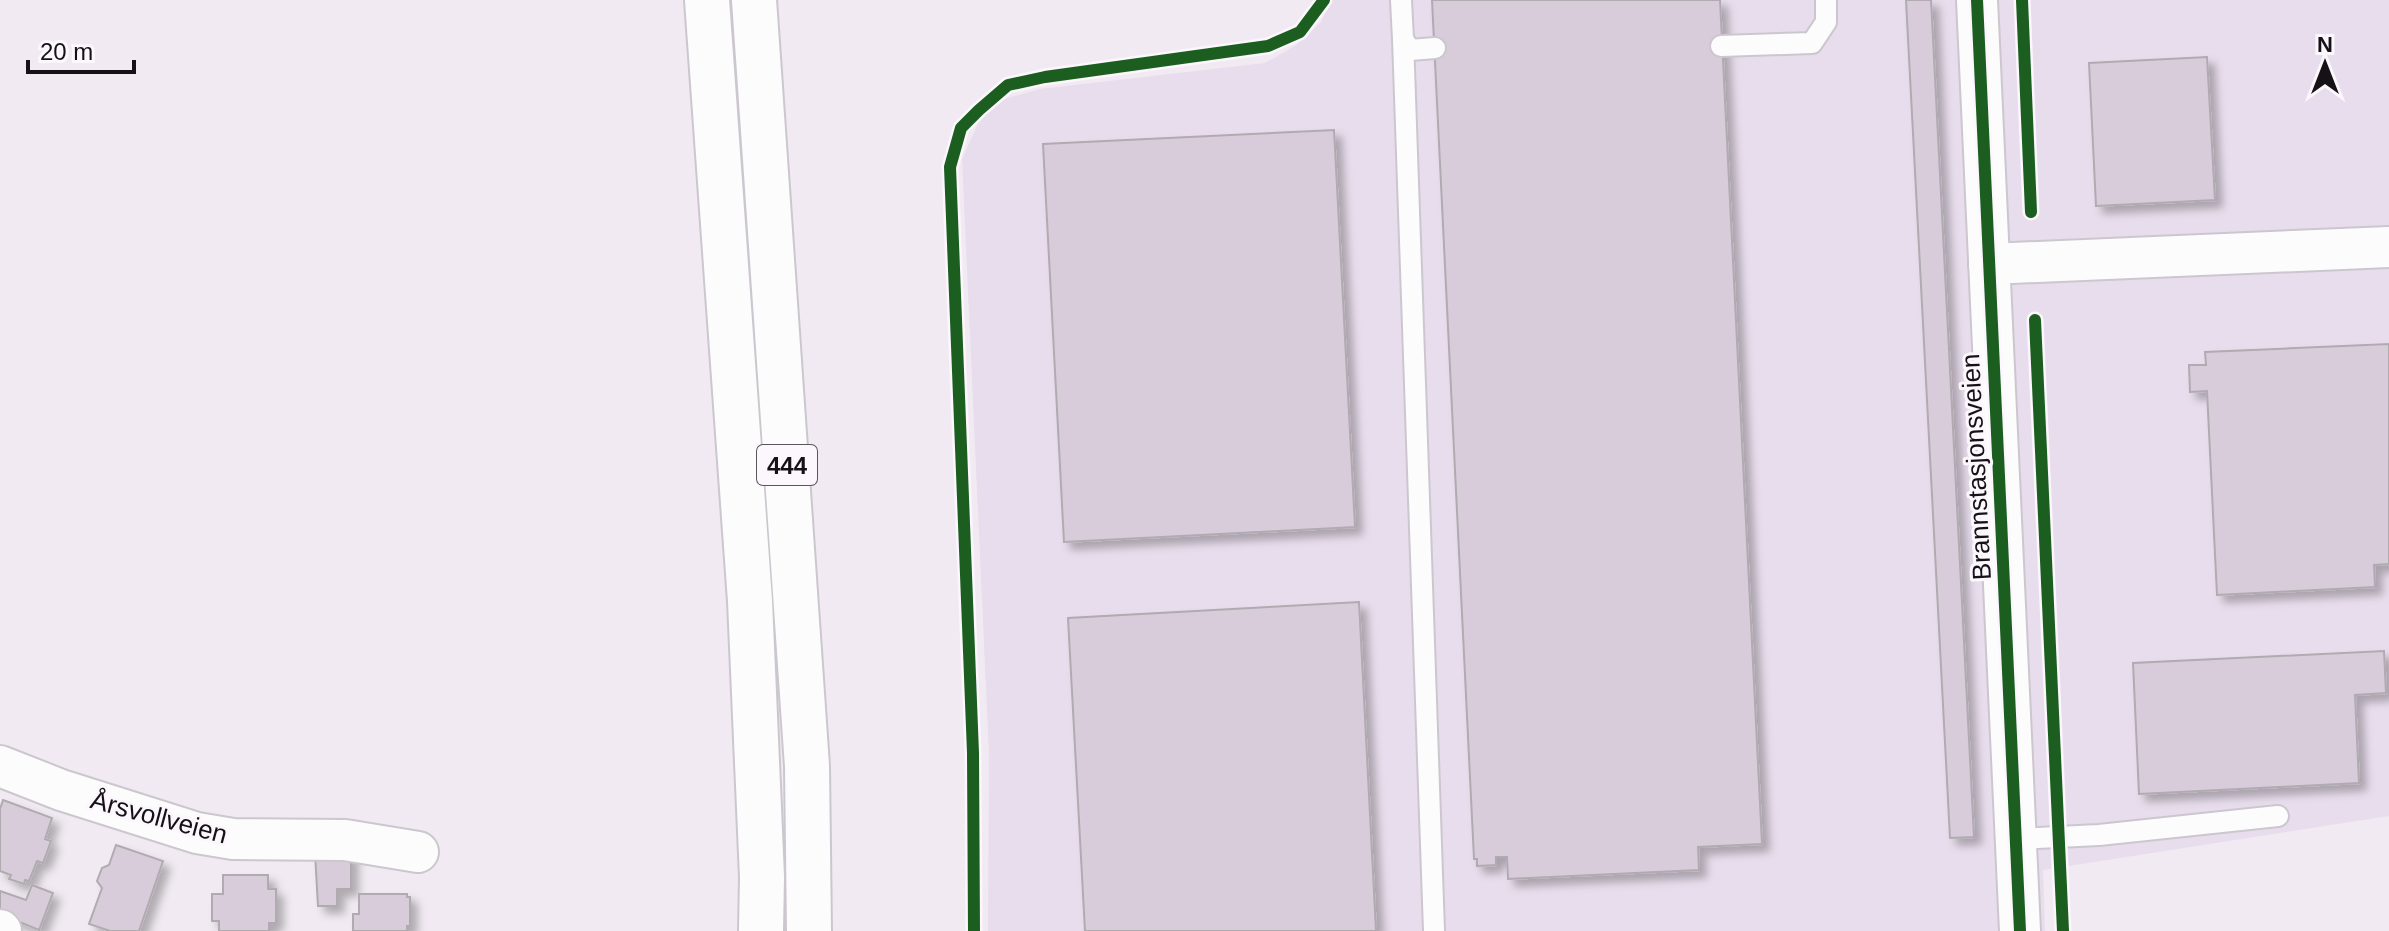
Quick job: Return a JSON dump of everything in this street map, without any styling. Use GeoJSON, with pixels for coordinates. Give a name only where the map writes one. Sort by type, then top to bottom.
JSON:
{"type":"FeatureCollection","features":[{"type":"Feature","properties":{"kind":"highway","name":"444"},"geometry":{"type":"LineString","coordinates":[[707,0],[750,601],[762,877],[761,931]]}},
{"type":"Feature","properties":{"kind":"highway","name":"444"},"geometry":{"type":"LineString","coordinates":[[754,0],[807,766],[809,931]]}},
{"type":"Feature","properties":{"kind":"street","name":"Brannstasjonsveien"},"geometry":{"type":"LineString","coordinates":[[1977,0],[2020,931]]}},
{"type":"Feature","properties":{"kind":"street"},"geometry":{"type":"LineString","coordinates":[[1989,264],[2389,247]]}},
{"type":"Feature","properties":{"kind":"street","name":"Årsvollveien"},"geometry":{"type":"LineString","coordinates":[[0,766],[61,790],[197,833],[233,839],[345,840],[418,852]]}},
{"type":"Feature","properties":{"kind":"lane"},"geometry":{"type":"LineString","coordinates":[[1401,0],[1434,931]]}},
{"type":"Feature","properties":{"kind":"lane"},"geometry":{"type":"LineString","coordinates":[[1721,46],[1812,43],[1826,22],[1826,0]]}},
{"type":"Feature","properties":{"kind":"lane"},"geometry":{"type":"LineString","coordinates":[[1403,39],[1410,50],[1435,48]]}},
{"type":"Feature","properties":{"kind":"lane"},"geometry":{"type":"LineString","coordinates":[[2016,839],[2099,835],[2278,816]]}},
{"type":"Feature","properties":{"kind":"shaded area"},"geometry":{"type":"Polygon","coordinates":[[[1330,0],[2389,0],[2389,816],[2043,870],[2045,931],[988,931],[989,753],[962,159],[981,117],[1004,99],[1040,89],[1265,63],[1295,46],[1321,22],[1330,0]]]}},
{"type":"Feature","properties":{"kind":"building"},"geometry":{"type":"Polygon","coordinates":[[[1432,0],[1720,0],[1762,844],[1698,847],[1699,870],[1508,879],[1507,857],[1496,857],[1496,865],[1477,866],[1477,859],[1474,859],[1432,0]]]}},
{"type":"Feature","properties":{"kind":"building"},"geometry":{"type":"Polygon","coordinates":[[[1906,0],[1931,0],[1974,837],[1950,838],[1906,0]]]}},
{"type":"Feature","properties":{"kind":"building"},"geometry":{"type":"Polygon","coordinates":[[[2207,57],[2215,200],[2096,206],[2089,63],[2207,57]]]}},
{"type":"Feature","properties":{"kind":"building"},"geometry":{"type":"Polygon","coordinates":[[[1334,130],[1355,527],[1064,542],[1043,144],[1334,130]]]}},
{"type":"Feature","properties":{"kind":"building"},"geometry":{"type":"Polygon","coordinates":[[[2389,344],[2389,564],[2374,565],[2375,587],[2217,595],[2207,391],[2190,392],[2189,365],[2206,365],[2205,352],[2389,344]]]}},
{"type":"Feature","properties":{"kind":"building"},"geometry":{"type":"Polygon","coordinates":[[[1359,602],[1376,931],[1085,931],[1068,618],[1359,602]]]}},
{"type":"Feature","properties":{"kind":"building"},"geometry":{"type":"Polygon","coordinates":[[[2384,651],[2386,693],[2355,695],[2359,783],[2139,794],[2133,663],[2384,651]]]}},
{"type":"Feature","properties":{"kind":"building"},"geometry":{"type":"Polygon","coordinates":[[[3,800],[52,818],[45,839],[51,841],[43,863],[37,861],[29,881],[25,880],[24,884],[9,879],[11,875],[0,871],[0,809],[3,800]]]}},
{"type":"Feature","properties":{"kind":"building"},"geometry":{"type":"Polygon","coordinates":[[[116,845],[163,861],[139,931],[110,931],[89,924],[102,888],[97,881],[102,868],[109,865],[116,845]]]}},
{"type":"Feature","properties":{"kind":"building"},"geometry":{"type":"Polygon","coordinates":[[[351,851],[351,889],[337,889],[337,906],[318,906],[315,853],[351,851]]]}},
{"type":"Feature","properties":{"kind":"building"},"geometry":{"type":"Polygon","coordinates":[[[223,875],[268,875],[268,889],[276,889],[276,923],[269,923],[269,931],[219,931],[219,921],[212,921],[212,894],[223,894],[223,875]]]}},
{"type":"Feature","properties":{"kind":"building"},"geometry":{"type":"Polygon","coordinates":[[[32,885],[53,893],[39,930],[0,914],[0,891],[26,900],[32,885]]]}},
{"type":"Feature","properties":{"kind":"building"},"geometry":{"type":"Polygon","coordinates":[[[359,894],[407,894],[410,897],[410,926],[407,926],[407,931],[353,931],[353,914],[359,914],[359,894]]]}},
{"type":"Feature","properties":{"kind":"cycle path"},"geometry":{"type":"LineString","coordinates":[[974,931],[973,753],[950,167],[961,128],[1008,85],[1045,77],[1268,46],[1300,32],[1324,0]]}},
{"type":"Feature","properties":{"kind":"cycle path"},"geometry":{"type":"LineString","coordinates":[[1977,0],[2020,931]]}},
{"type":"Feature","properties":{"kind":"cycle path"},"geometry":{"type":"LineString","coordinates":[[2022,0],[2031,212]]}},
{"type":"Feature","properties":{"kind":"cycle path"},"geometry":{"type":"LineString","coordinates":[[2035,320],[2063,931]]}}]}
